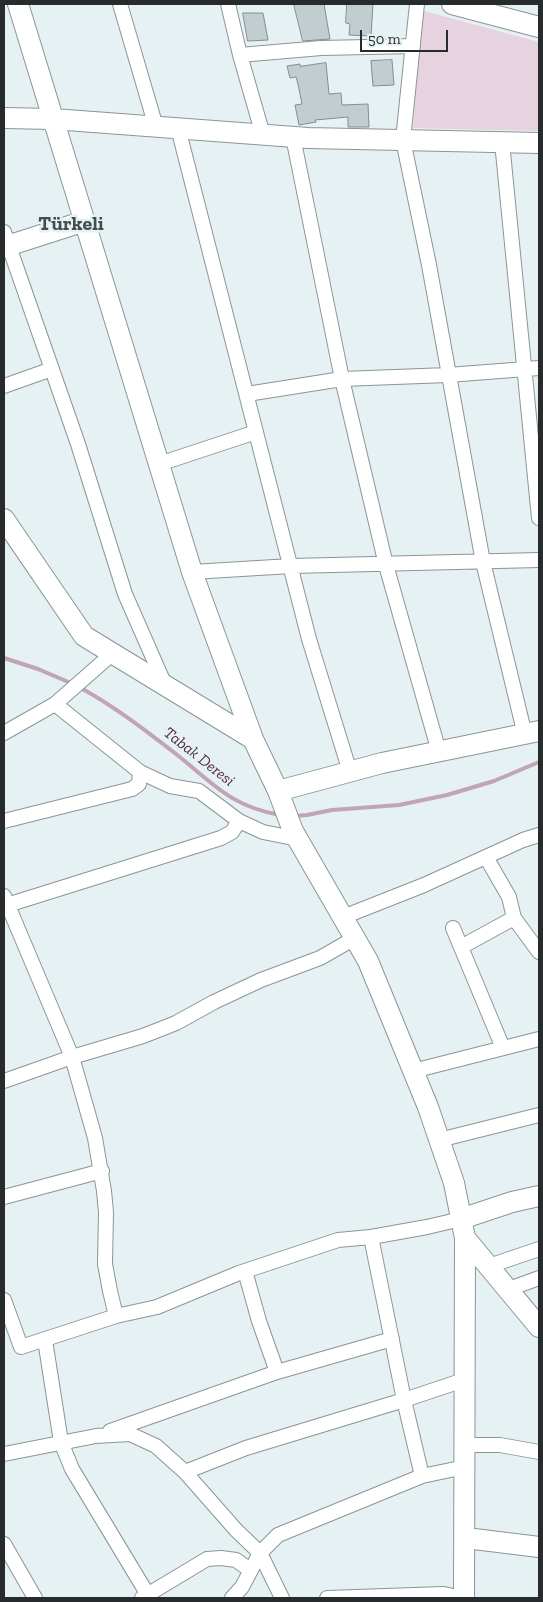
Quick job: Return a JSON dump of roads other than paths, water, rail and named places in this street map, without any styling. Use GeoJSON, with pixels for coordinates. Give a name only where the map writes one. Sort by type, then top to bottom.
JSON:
{"type":"FeatureCollection","features":[{"type":"Feature","properties":{"kind":"street"},"geometry":{"type":"LineString","coordinates":[[18,4],[192,572],[253,739],[280,796],[295,835],[368,961],[428,1107],[454,1184],[465,1238],[466,1538],[463,1598],[444,1594],[327,1598]]}},
{"type":"Feature","properties":{"kind":"street"},"geometry":{"type":"LineString","coordinates":[[120,4],[156,127]]}},
{"type":"Feature","properties":{"kind":"street"},"geometry":{"type":"LineString","coordinates":[[228,4],[240,55],[263,135]]}},
{"type":"Feature","properties":{"kind":"street"},"geometry":{"type":"LineString","coordinates":[[280,796],[350,772],[382,764],[532,733],[483,562],[429,265],[403,140],[417,4]]}},
{"type":"Feature","properties":{"kind":"street"},"geometry":{"type":"LineString","coordinates":[[452,4],[484,8],[539,27]]}},
{"type":"Feature","properties":{"kind":"street"},"geometry":{"type":"LineString","coordinates":[[240,55],[321,48],[413,46]]}},
{"type":"Feature","properties":{"kind":"street"},"geometry":{"type":"LineString","coordinates":[[4,118],[53,119],[293,137],[539,142]]}},
{"type":"Feature","properties":{"kind":"street"},"geometry":{"type":"LineString","coordinates":[[178,128],[309,639],[350,772]]}},
{"type":"Feature","properties":{"kind":"street"},"geometry":{"type":"LineString","coordinates":[[293,137],[342,379],[386,564],[439,752]]}},
{"type":"Feature","properties":{"kind":"street"},"geometry":{"type":"LineString","coordinates":[[502,142],[539,518]]}},
{"type":"Feature","properties":{"kind":"street"},"geometry":{"type":"LineString","coordinates":[[84,221],[5,242],[78,444],[124,594],[165,684]]}},
{"type":"Feature","properties":{"kind":"street"},"geometry":{"type":"LineString","coordinates":[[246,394],[342,379],[448,375],[539,368]]}},
{"type":"Feature","properties":{"kind":"street"},"geometry":{"type":"LineString","coordinates":[[4,386],[52,369]]}},
{"type":"Feature","properties":{"kind":"street"},"geometry":{"type":"LineString","coordinates":[[160,464],[256,432]]}},
{"type":"Feature","properties":{"kind":"street"},"geometry":{"type":"LineString","coordinates":[[5,523],[84,636],[253,739]]}},
{"type":"Feature","properties":{"kind":"street"},"geometry":{"type":"LineString","coordinates":[[192,572],[291,566],[539,560]]}},
{"type":"Feature","properties":{"kind":"street"},"geometry":{"type":"LineString","coordinates":[[4,733],[55,704],[113,653]]}},
{"type":"Feature","properties":{"kind":"street"},"geometry":{"type":"LineString","coordinates":[[55,704],[140,772],[170,786],[199,791],[239,821],[263,832],[295,835]]}},
{"type":"Feature","properties":{"kind":"street"},"geometry":{"type":"LineString","coordinates":[[4,821],[132,789],[139,784],[140,772]]}},
{"type":"Feature","properties":{"kind":"street"},"geometry":{"type":"LineString","coordinates":[[116,1316],[105,1264],[106,1212],[102,1171],[95,1138],[72,1057],[5,903],[221,838],[232,832],[239,821]]}},
{"type":"Feature","properties":{"kind":"street"},"geometry":{"type":"LineString","coordinates":[[343,917],[424,885],[523,840],[539,835]]}},
{"type":"Feature","properties":{"kind":"street"},"geometry":{"type":"LineString","coordinates":[[486,857],[509,897],[514,918],[539,952]]}},
{"type":"Feature","properties":{"kind":"street"},"geometry":{"type":"LineString","coordinates":[[461,947],[514,918]]}},
{"type":"Feature","properties":{"kind":"street"},"geometry":{"type":"LineString","coordinates":[[453,928],[503,1048]]}},
{"type":"Feature","properties":{"kind":"street"},"geometry":{"type":"LineString","coordinates":[[4,1081],[176,1023],[214,1002],[261,980],[320,958],[355,938]]}},
{"type":"Feature","properties":{"kind":"street"},"geometry":{"type":"LineString","coordinates":[[413,1071],[539,1039]]}},
{"type":"Feature","properties":{"kind":"street"},"geometry":{"type":"LineString","coordinates":[[439,1140],[539,1115]]}},
{"type":"Feature","properties":{"kind":"street"},"geometry":{"type":"LineString","coordinates":[[4,1197],[102,1171]]}},
{"type":"Feature","properties":{"kind":"street"},"geometry":{"type":"LineString","coordinates":[[4,1300],[21,1347],[116,1316],[156,1307],[245,1271],[338,1240],[370,1237],[427,1227],[539,1196]]}},
{"type":"Feature","properties":{"kind":"street"},"geometry":{"type":"LineString","coordinates":[[370,1237],[422,1476]]}},
{"type":"Feature","properties":{"kind":"street"},"geometry":{"type":"LineString","coordinates":[[465,1238],[539,1327]]}},
{"type":"Feature","properties":{"kind":"street"},"geometry":{"type":"LineString","coordinates":[[489,1266],[539,1249]]}},
{"type":"Feature","properties":{"kind":"street"},"geometry":{"type":"LineString","coordinates":[[245,1271],[258,1321],[276,1372]]}},
{"type":"Feature","properties":{"kind":"street"},"geometry":{"type":"LineString","coordinates":[[509,1289],[539,1278]]}},
{"type":"Feature","properties":{"kind":"street"},"geometry":{"type":"LineString","coordinates":[[96,1436],[276,1372],[392,1339]]}},
{"type":"Feature","properties":{"kind":"street"},"geometry":{"type":"LineString","coordinates":[[45,1340],[61,1442],[72,1469],[145,1597],[207,1559],[236,1560],[250,1570]]}},
{"type":"Feature","properties":{"kind":"street"},"geometry":{"type":"LineString","coordinates":[[184,1472],[246,1448],[464,1380]]}},
{"type":"Feature","properties":{"kind":"street"},"geometry":{"type":"LineString","coordinates":[[4,1454],[96,1436],[130,1434],[156,1446],[184,1472],[236,1530],[260,1553],[282,1598]]}},
{"type":"Feature","properties":{"kind":"street"},"geometry":{"type":"LineString","coordinates":[[465,1445],[500,1445],[539,1452]]}},
{"type":"Feature","properties":{"kind":"street"},"geometry":{"type":"LineString","coordinates":[[232,1598],[242,1587],[260,1553],[278,1535],[422,1476],[465,1468]]}},
{"type":"Feature","properties":{"kind":"street"},"geometry":{"type":"LineString","coordinates":[[466,1538],[539,1546]]}},
{"type":"Feature","properties":{"kind":"street"},"geometry":{"type":"LineString","coordinates":[[4,1544],[35,1598]]}},
{"type":"Feature","properties":{"kind":"waterway","name":"Tabak Deresi"},"geometry":{"type":"LineString","coordinates":[[4,658],[38,669],[73,684]]}},
{"type":"Feature","properties":{"kind":"waterway","name":"Tabak Deresi"},"geometry":{"type":"LineString","coordinates":[[79,687],[141,727],[235,800],[248,806],[280,815]]}},
{"type":"Feature","properties":{"kind":"waterway","name":"Tabak Deresi"},"geometry":{"type":"LineString","coordinates":[[294,816],[332,810],[399,805],[447,795],[494,781],[539,762]]}},
{"type":"Feature","properties":{"kind":"district","name":"Türkeli"},"geometry":{"type":"Point","coordinates":[71,224]}}]}
